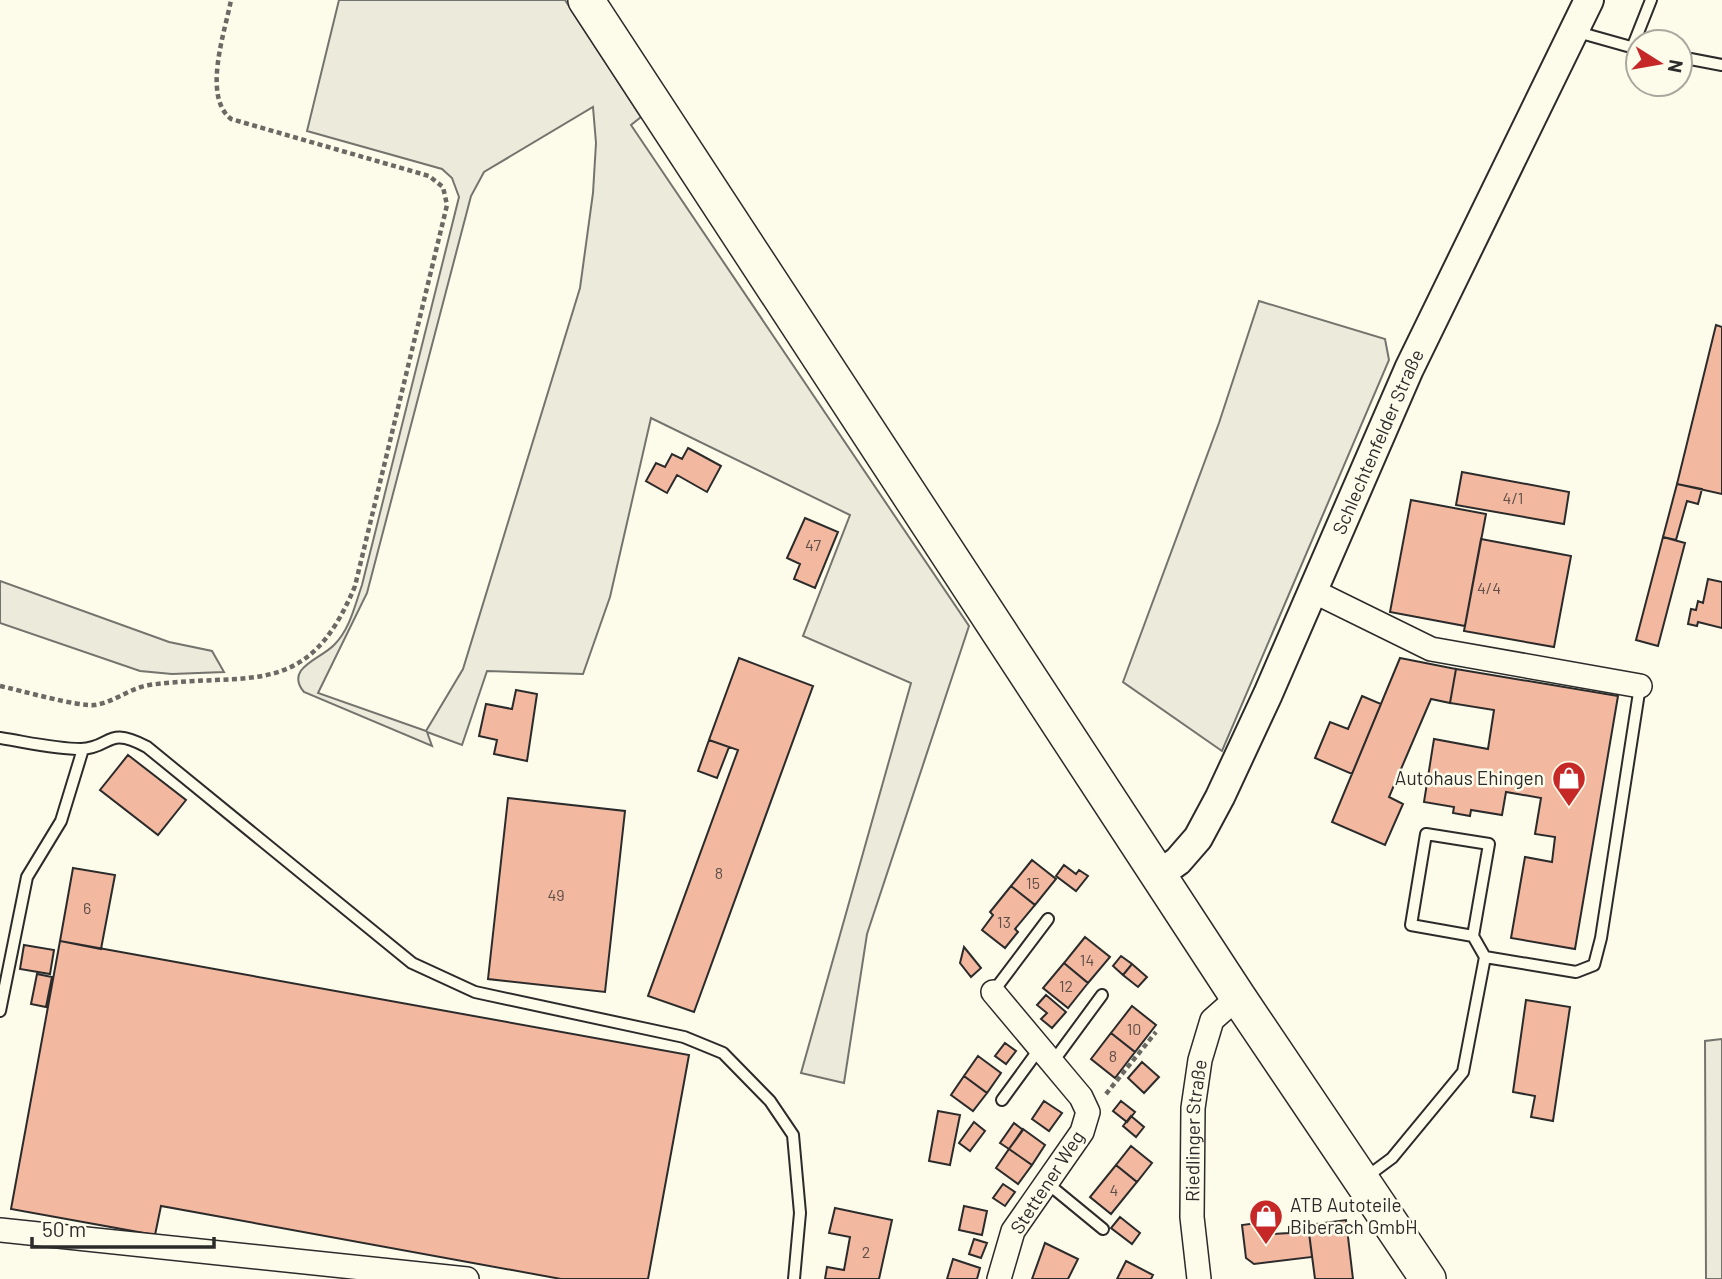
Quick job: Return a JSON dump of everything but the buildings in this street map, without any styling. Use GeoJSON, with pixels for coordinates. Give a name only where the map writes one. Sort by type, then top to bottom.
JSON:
{"type":"FeatureCollection","features":[{"type":"Feature","properties":{"kind":"main road"},"geometry":{"type":"LineString","coordinates":[[586,0],[1238,997],[1428,1279]]}},
{"type":"Feature","properties":{"kind":"street","name":"Schlechtenfelder Straße"},"geometry":{"type":"LineString","coordinates":[[1160,874],[1178,861],[1198,838],[1220,797],[1269,694],[1311,590],[1409,369],[1589,0]]}},
{"type":"Feature","properties":{"kind":"street"},"geometry":{"type":"LineString","coordinates":[[1311,590],[1431,649],[1640,686]]}},
{"type":"Feature","properties":{"kind":"street","name":"Stettener Weg"},"geometry":{"type":"LineString","coordinates":[[993,992],[1081,1097],[1088,1112],[1082,1132],[1013,1231],[999,1279]]}},
{"type":"Feature","properties":{"kind":"street","name":"Riedlinger Straße"},"geometry":{"type":"LineString","coordinates":[[1199,1279],[1192,1217],[1193,1108],[1200,1060],[1212,1020],[1238,997]]}},
{"type":"Feature","properties":{"kind":"street"},"geometry":{"type":"LineString","coordinates":[[0,1230],[467,1279]]}},
{"type":"Feature","properties":{"kind":"lane"},"geometry":{"type":"LineString","coordinates":[[1642,28],[1651,0]]}},
{"type":"Feature","properties":{"kind":"lane"},"geometry":{"type":"LineString","coordinates":[[1574,31],[1624,45]]}},
{"type":"Feature","properties":{"kind":"lane"},"geometry":{"type":"LineString","coordinates":[[1694,60],[1722,65]]}},
{"type":"Feature","properties":{"kind":"lane"},"geometry":{"type":"LineString","coordinates":[[1485,957],[1576,972],[1594,965],[1601,938],[1640,686]]}},
{"type":"Feature","properties":{"kind":"lane"},"geometry":{"type":"LineString","coordinates":[[0,738],[83,749],[110,738],[129,737],[147,747],[412,963],[442,978],[516,1002],[684,1037],[723,1053],[770,1101],[793,1135],[800,1213],[794,1279]]}},
{"type":"Feature","properties":{"kind":"lane"},"geometry":{"type":"LineString","coordinates":[[0,1011],[27,877],[61,821],[83,749]]}},
{"type":"Feature","properties":{"kind":"lane"},"geometry":{"type":"LineString","coordinates":[[1363,1180],[1392,1158],[1463,1072],[1485,957],[1474,936],[1489,844],[1426,834],[1411,925],[1474,936]]}},
{"type":"Feature","properties":{"kind":"lane"},"geometry":{"type":"LineString","coordinates":[[993,992],[1048,919]]}},
{"type":"Feature","properties":{"kind":"lane"},"geometry":{"type":"LineString","coordinates":[[1002,1100],[1102,995]]}},
{"type":"Feature","properties":{"kind":"lane"},"geometry":{"type":"LineString","coordinates":[[1047,1183],[1103,1229]]}},
{"type":"Feature","properties":{"kind":"path"},"geometry":{"type":"LineString","coordinates":[[0,686],[93,705],[146,685],[260,678],[290,667],[317,651],[340,621],[355,586],[447,205],[443,187],[429,176],[231,119],[221,112],[217,101],[216,82],[231,0]]}},
{"type":"Feature","properties":{"kind":"path"},"geometry":{"type":"LineString","coordinates":[[1088,1112],[1156,1031]]}},
{"type":"Feature","properties":{"kind":"shaded area"},"geometry":{"type":"Polygon","coordinates":[[[339,0],[565,0],[641,117],[631,125],[969,626],[867,934],[844,1083],[801,1073],[911,683],[803,636],[850,515],[651,418],[610,597],[583,674],[487,671],[462,745],[427,732],[432,746],[304,692],[299,684],[298,676],[301,670],[340,639],[362,585],[459,197],[452,178],[442,169],[307,131],[339,0]],[[593,107],[484,172],[471,196],[367,593],[318,693],[426,731],[463,669],[580,288],[593,193],[596,143],[593,107]]]}},
{"type":"Feature","properties":{"kind":"shaded area"},"geometry":{"type":"Polygon","coordinates":[[[1259,301],[1385,339],[1389,360],[1222,751],[1123,682],[1219,423],[1259,301]]]}},
{"type":"Feature","properties":{"kind":"shaded area"},"geometry":{"type":"Polygon","coordinates":[[[0,581],[169,642],[212,651],[224,672],[172,674],[140,671],[0,623],[0,581]]]}},
{"type":"Feature","properties":{"kind":"shaded area"},"geometry":{"type":"Polygon","coordinates":[[[1722,1039],[1722,1279],[1706,1279],[1705,1041],[1722,1039]]]}},
{"type":"Feature","properties":{"kind":"place","name":"Autohaus Ehingen"},"geometry":{"type":"Point","coordinates":[1569,808]}},
{"type":"Feature","properties":{"kind":"place","name":"ATB Autoteile Biberach GmbH"},"geometry":{"type":"Point","coordinates":[1266,1246]}}]}
